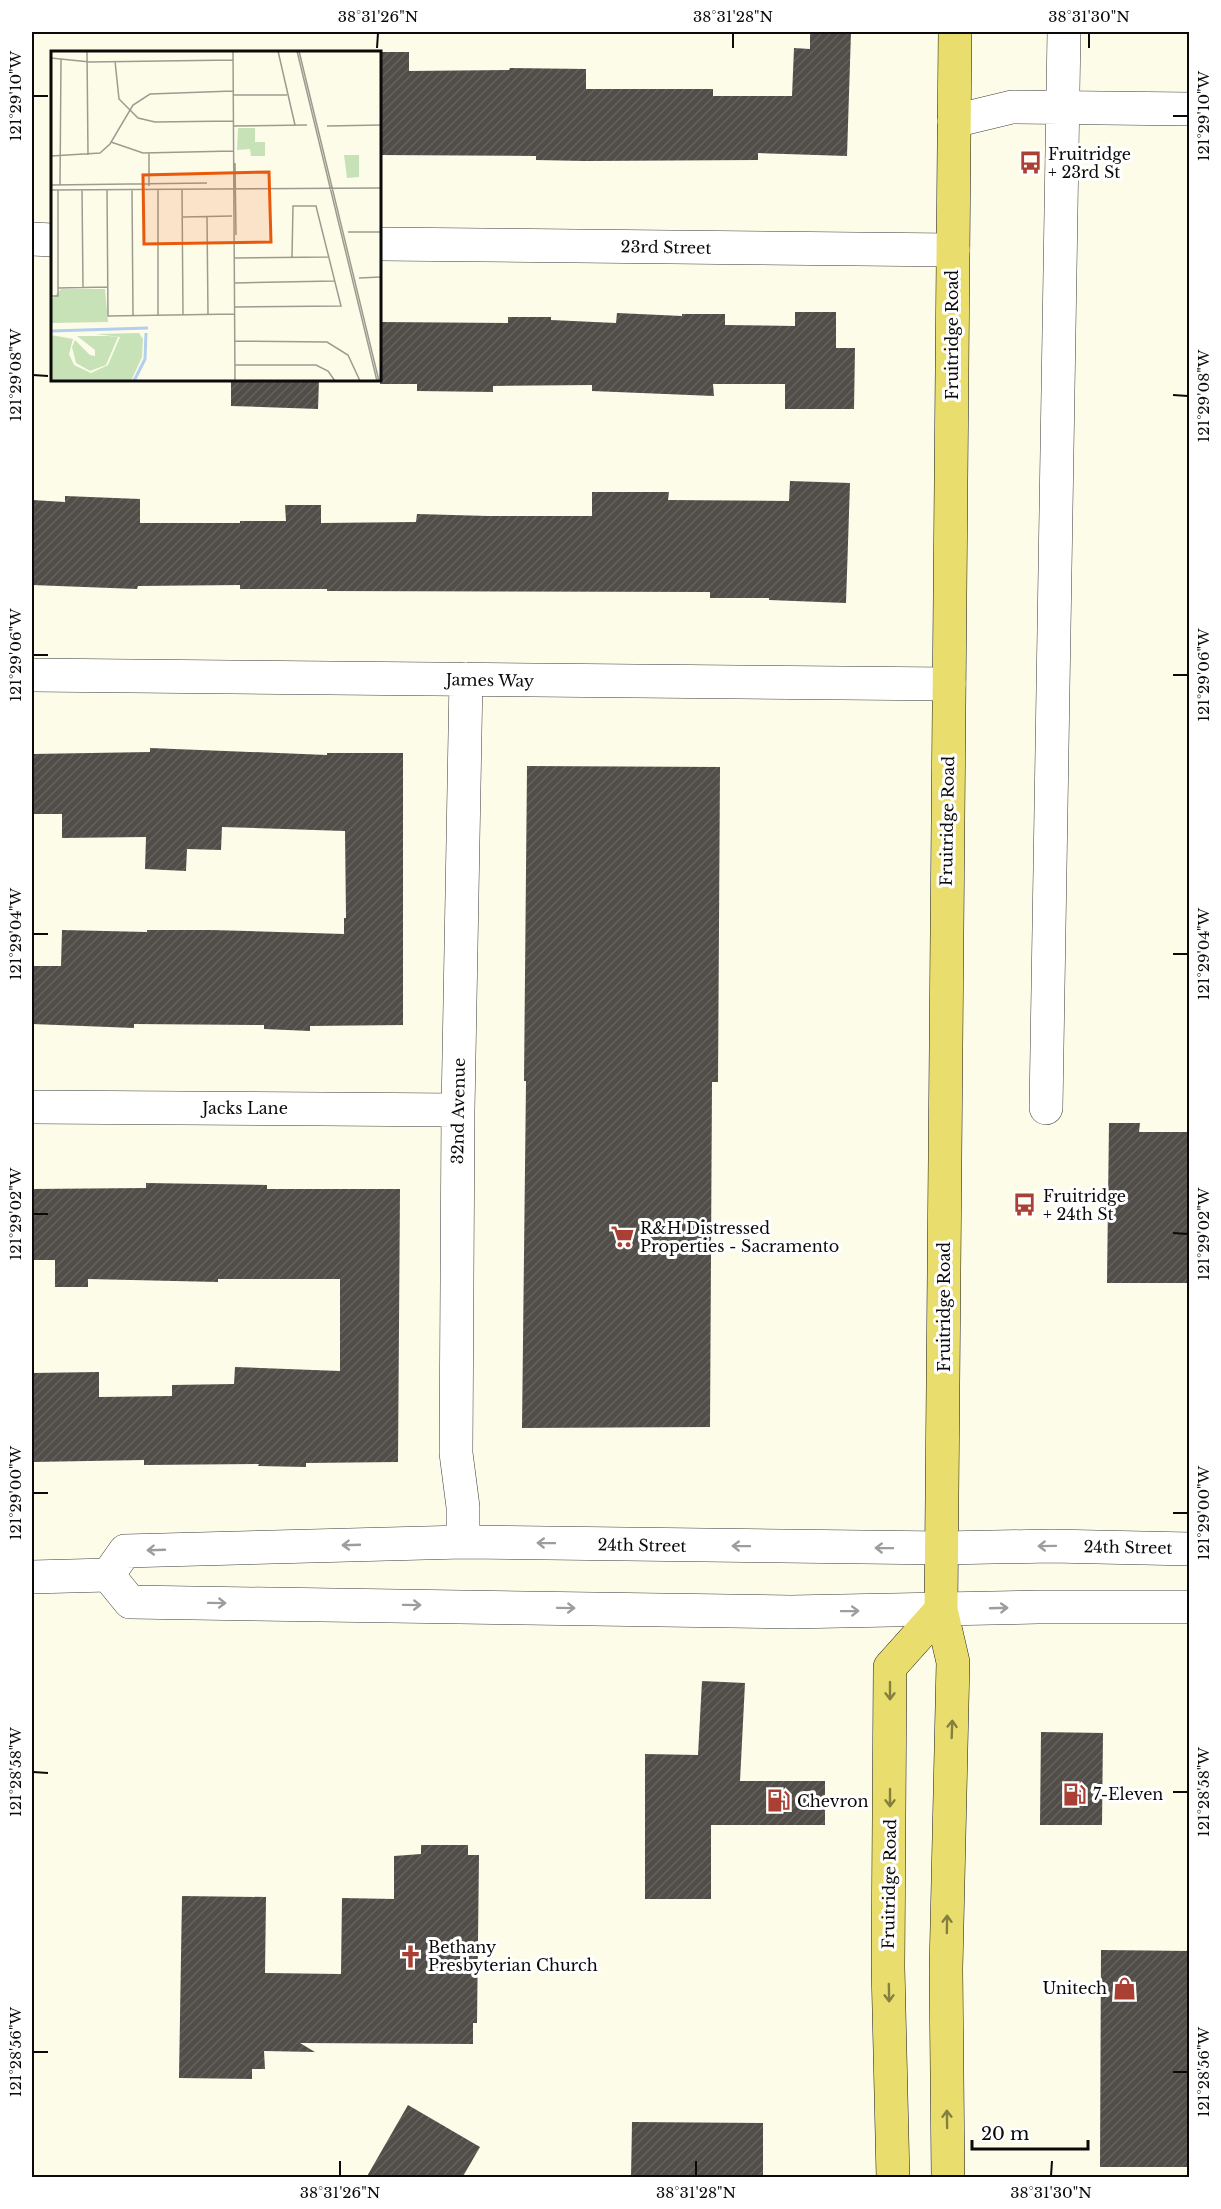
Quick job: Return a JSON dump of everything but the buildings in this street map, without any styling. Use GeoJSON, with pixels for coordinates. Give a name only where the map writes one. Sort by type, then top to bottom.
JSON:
{"type":"FeatureCollection","features":[{"type":"Feature","properties":{"kind":"main road","name":"Fruitridge Road"},"geometry":{"type":"LineString","coordinates":[[948,2178],[946,1969],[954,1662],[941,1610],[955,32]]}},
{"type":"Feature","properties":{"kind":"main road","name":"Fruitridge Road"},"geometry":{"type":"LineString","coordinates":[[893,2178],[888,1967],[890,1667],[941,1610]]}},
{"type":"Feature","properties":{"kind":"street"},"geometry":{"type":"LineString","coordinates":[[1046,1108],[1064,32]]}},
{"type":"Feature","properties":{"kind":"street"},"geometry":{"type":"LineString","coordinates":[[954,121],[1012,107],[1190,109]]}},
{"type":"Feature","properties":{"kind":"street"},"geometry":{"type":"LineString","coordinates":[[32,240],[51,240]]}},
{"type":"Feature","properties":{"kind":"street","name":"23rd Street"},"geometry":{"type":"LineString","coordinates":[[381,244],[952,250]]}},
{"type":"Feature","properties":{"kind":"street","name":"James Way"},"geometry":{"type":"LineString","coordinates":[[32,675],[949,684]]}},
{"type":"Feature","properties":{"kind":"street","name":"32nd Avenue"},"geometry":{"type":"LineString","coordinates":[[463,1542],[463,1507],[456,1453],[458,1110],[466,680]]}},
{"type":"Feature","properties":{"kind":"street","name":"Jacks Lane"},"geometry":{"type":"LineString","coordinates":[[32,1107],[458,1110]]}},
{"type":"Feature","properties":{"kind":"street","name":"24th Street"},"geometry":{"type":"LineString","coordinates":[[108,1575],[125,1551],[463,1542],[1190,1549]]}},
{"type":"Feature","properties":{"kind":"street"},"geometry":{"type":"LineString","coordinates":[[32,1577],[108,1575],[130,1602],[791,1612],[1190,1607]]}},
{"type":"Feature","properties":{"kind":"place","name":"Fruitridge + 23rd St"},"geometry":{"type":"Point","coordinates":[1030,163]}},
{"type":"Feature","properties":{"kind":"place","name":"Fruitridge + 24th St"},"geometry":{"type":"Point","coordinates":[1025,1205]}},
{"type":"Feature","properties":{"kind":"place","name":"R&H Distressed Properties - Sacramento"},"geometry":{"type":"Point","coordinates":[622,1237]}},
{"type":"Feature","properties":{"kind":"place","name":"7-Eleven"},"geometry":{"type":"Point","coordinates":[1075,1794]}},
{"type":"Feature","properties":{"kind":"place","name":"Chevron"},"geometry":{"type":"Point","coordinates":[779,1801]}},
{"type":"Feature","properties":{"kind":"place","name":"Bethany Presbyterian Church"},"geometry":{"type":"Point","coordinates":[410,1956]}},
{"type":"Feature","properties":{"kind":"place","name":"Unitech"},"geometry":{"type":"Point","coordinates":[1125,1988]}}]}
